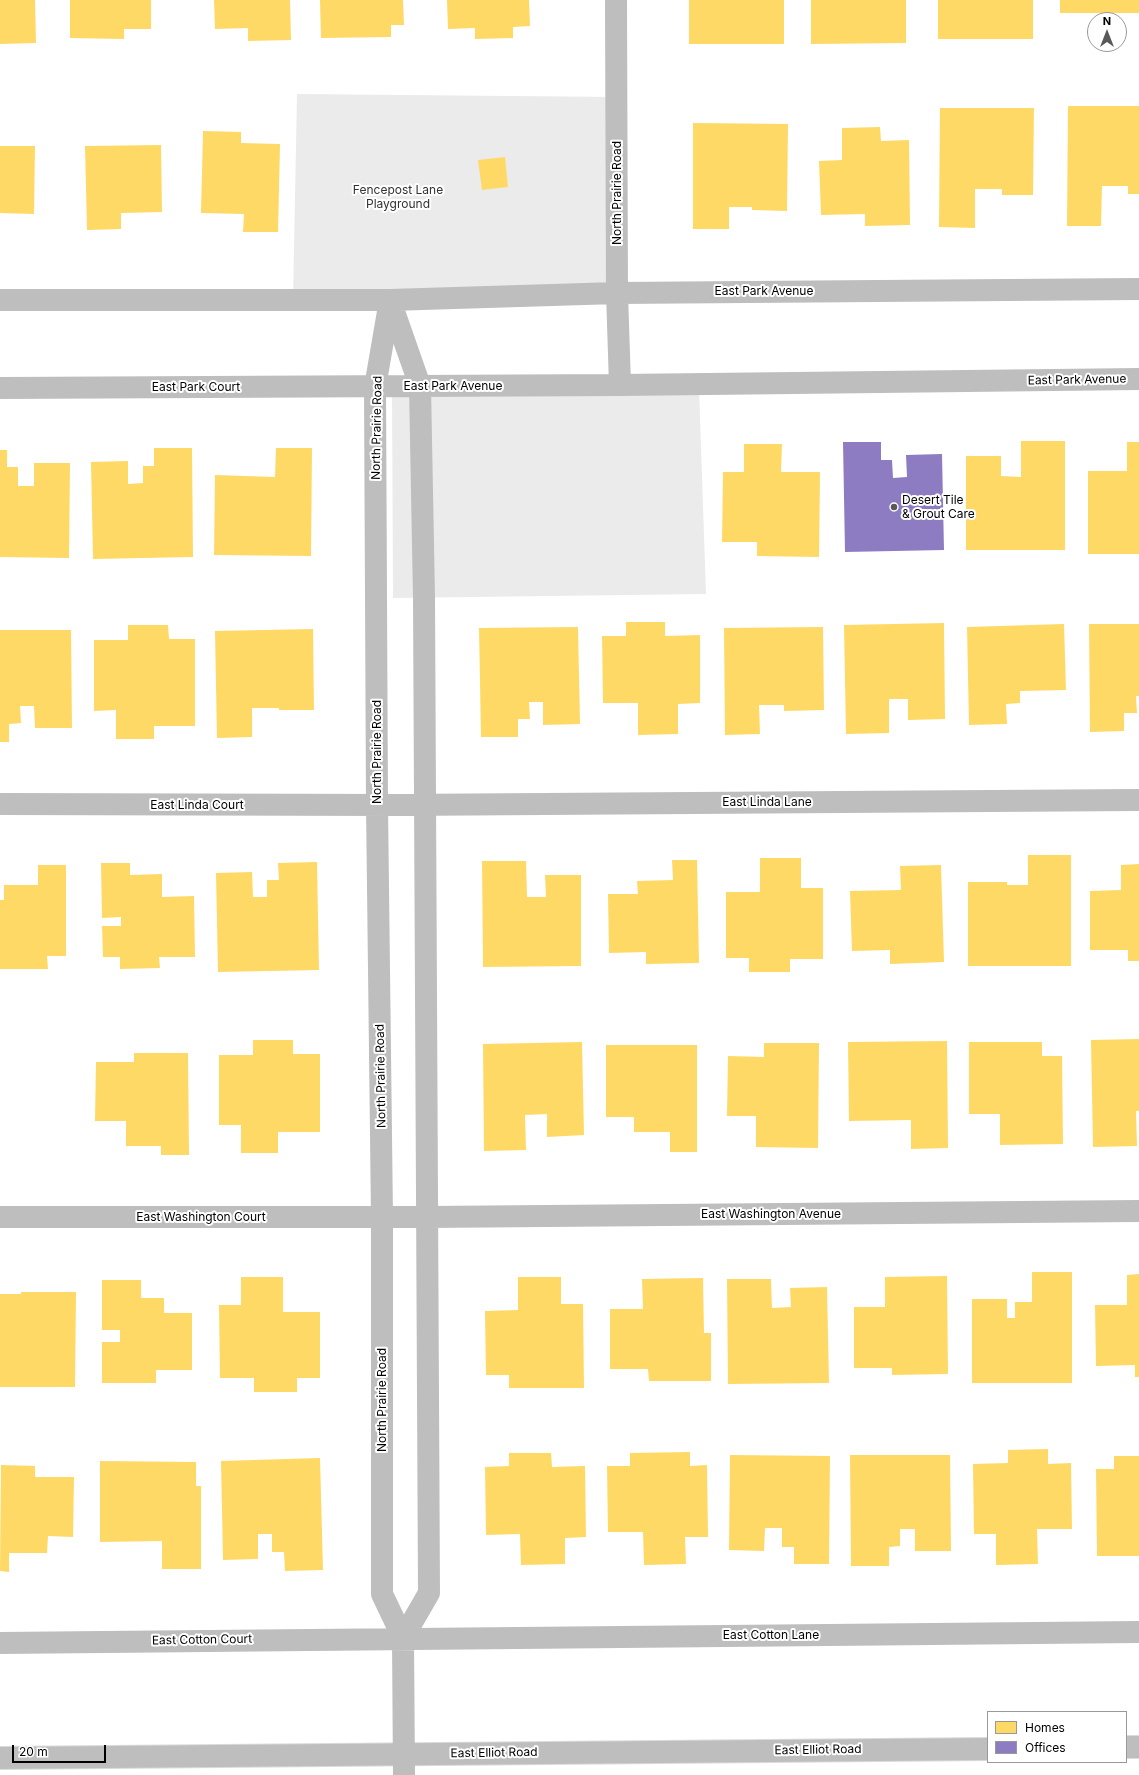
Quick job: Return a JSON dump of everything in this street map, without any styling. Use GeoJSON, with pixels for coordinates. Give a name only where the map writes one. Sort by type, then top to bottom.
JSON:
{"type":"FeatureCollection","features":[{"type":"Feature","properties":{"kind":"street","name":"North Prairie Road"},"geometry":{"type":"LineString","coordinates":[[616,0],[616,293],[620,385]]}},
{"type":"Feature","properties":{"kind":"street","name":"East Park Avenue"},"geometry":{"type":"LineString","coordinates":[[390,300],[616,293],[1139,289]]}},
{"type":"Feature","properties":{"kind":"street"},"geometry":{"type":"LineString","coordinates":[[0,300],[390,300],[420,386],[424,597],[429,1593],[403,1638]]}},
{"type":"Feature","properties":{"kind":"street","name":"North Prairie Road"},"geometry":{"type":"LineString","coordinates":[[390,300],[384,387],[386,805],[392,1217],[382,1594],[403,1638],[404,1765]]}},
{"type":"Feature","properties":{"kind":"street","name":"East Park Avenue"},"geometry":{"type":"LineString","coordinates":[[384,387],[1139,380]]}},
{"type":"Feature","properties":{"kind":"street","name":"East Park Court"},"geometry":{"type":"LineString","coordinates":[[0,388],[384,387]]}},
{"type":"Feature","properties":{"kind":"street","name":"East Linda Lane"},"geometry":{"type":"LineString","coordinates":[[386,805],[1139,800]]}},
{"type":"Feature","properties":{"kind":"street","name":"East Linda Court"},"geometry":{"type":"LineString","coordinates":[[0,804],[386,805]]}},
{"type":"Feature","properties":{"kind":"street","name":"East Washington Avenue"},"geometry":{"type":"LineString","coordinates":[[392,1217],[1139,1211]]}},
{"type":"Feature","properties":{"kind":"street","name":"East Washington Court"},"geometry":{"type":"LineString","coordinates":[[0,1217],[392,1217]]}},
{"type":"Feature","properties":{"kind":"street","name":"East Cotton Lane"},"geometry":{"type":"LineString","coordinates":[[403,1638],[1139,1632]]}},
{"type":"Feature","properties":{"kind":"street","name":"East Cotton Court"},"geometry":{"type":"LineString","coordinates":[[0,1643],[403,1638]]}},
{"type":"Feature","properties":{"kind":"street"},"geometry":{"type":"LineString","coordinates":[[1127,1747],[1139,1747]]}},
{"type":"Feature","properties":{"kind":"street","name":"East Elliot Road"},"geometry":{"type":"LineString","coordinates":[[0,1758],[404,1765],[987,1749]]}},
{"type":"Feature","properties":{"kind":"green space","name":"Fencepost Lane Playground"},"geometry":{"type":"Polygon","coordinates":[[[297,94],[617,97],[617,293],[293,300],[297,94]]]}},
{"type":"Feature","properties":{"kind":"green space"},"geometry":{"type":"Polygon","coordinates":[[[392,386],[699,388],[706,594],[393,598],[392,386]]]}},
{"type":"Feature","properties":{"kind":"building: Homes"},"geometry":{"type":"Polygon","coordinates":[[[0,0],[35,0],[36,43],[0,44],[0,0]]]}},
{"type":"Feature","properties":{"kind":"building: Homes"},"geometry":{"type":"Polygon","coordinates":[[[70,0],[151,0],[151,29],[124,29],[124,39],[70,38],[70,0]]]}},
{"type":"Feature","properties":{"kind":"building: Homes"},"geometry":{"type":"Polygon","coordinates":[[[214,0],[290,0],[291,40],[248,41],[248,28],[215,29],[214,0]]]}},
{"type":"Feature","properties":{"kind":"building: Homes"},"geometry":{"type":"Polygon","coordinates":[[[320,0],[403,0],[404,25],[391,25],[391,37],[321,38],[320,0]]]}},
{"type":"Feature","properties":{"kind":"building: Homes"},"geometry":{"type":"Polygon","coordinates":[[[447,0],[529,0],[530,26],[513,27],[513,38],[475,39],[475,28],[448,29],[447,0]]]}},
{"type":"Feature","properties":{"kind":"building: Homes"},"geometry":{"type":"Polygon","coordinates":[[[689,0],[784,0],[784,44],[689,44],[689,0]]]}},
{"type":"Feature","properties":{"kind":"building: Homes"},"geometry":{"type":"Polygon","coordinates":[[[811,0],[906,0],[906,43],[811,44],[811,0]]]}},
{"type":"Feature","properties":{"kind":"building: Homes"},"geometry":{"type":"Polygon","coordinates":[[[938,0],[1033,0],[1033,39],[938,39],[938,0]]]}},
{"type":"Feature","properties":{"kind":"building: Homes"},"geometry":{"type":"Polygon","coordinates":[[[1060,0],[1139,0],[1139,13],[1060,13],[1060,0]]]}},
{"type":"Feature","properties":{"kind":"building: Homes"},"geometry":{"type":"Polygon","coordinates":[[[1068,106],[1139,106],[1139,194],[1128,194],[1128,186],[1102,186],[1101,226],[1067,226],[1068,106]]]}},
{"type":"Feature","properties":{"kind":"building: Homes"},"geometry":{"type":"Polygon","coordinates":[[[940,108],[1034,108],[1033,195],[1002,195],[1002,189],[975,189],[975,228],[939,227],[940,108]]]}},
{"type":"Feature","properties":{"kind":"building: Homes"},"geometry":{"type":"Polygon","coordinates":[[[693,123],[788,124],[787,211],[752,210],[752,207],[729,207],[729,229],[693,229],[693,123]]]}},
{"type":"Feature","properties":{"kind":"building: Homes"},"geometry":{"type":"Polygon","coordinates":[[[880,127],[881,141],[909,140],[910,225],[865,226],[865,214],[821,215],[819,161],[842,160],[842,128],[880,127]]]}},
{"type":"Feature","properties":{"kind":"building: Homes"},"geometry":{"type":"Polygon","coordinates":[[[203,131],[241,132],[241,143],[280,144],[278,232],[243,232],[244,214],[201,213],[203,131]]]}},
{"type":"Feature","properties":{"kind":"building: Homes"},"geometry":{"type":"Polygon","coordinates":[[[161,145],[162,212],[121,213],[121,229],[87,230],[85,146],[161,145]]]}},
{"type":"Feature","properties":{"kind":"building: Homes"},"geometry":{"type":"Polygon","coordinates":[[[0,146],[35,146],[34,214],[0,213],[0,146]]]}},
{"type":"Feature","properties":{"kind":"building: Homes"},"geometry":{"type":"Polygon","coordinates":[[[505,157],[508,187],[482,190],[478,160],[505,157]]]}},
{"type":"Feature","properties":{"kind":"building: Homes"},"geometry":{"type":"Polygon","coordinates":[[[1021,441],[1065,441],[1065,550],[966,550],[966,456],[1001,456],[1001,476],[1021,477],[1021,441]]]}},
{"type":"Feature","properties":{"kind":"building: Homes"},"geometry":{"type":"Polygon","coordinates":[[[1127,442],[1139,442],[1139,554],[1088,554],[1088,471],[1127,471],[1127,442]]]}},
{"type":"Feature","properties":{"kind":"building: Homes"},"geometry":{"type":"Polygon","coordinates":[[[744,444],[782,444],[781,472],[820,472],[819,557],[757,556],[757,542],[722,542],[723,472],[744,472],[744,444]]]}},
{"type":"Feature","properties":{"kind":"building: Homes"},"geometry":{"type":"Polygon","coordinates":[[[154,448],[192,448],[193,557],[93,559],[91,462],[128,461],[128,484],[143,483],[143,466],[154,466],[154,448]]]}},
{"type":"Feature","properties":{"kind":"building: Homes"},"geometry":{"type":"Polygon","coordinates":[[[276,448],[312,448],[311,556],[214,555],[215,475],[275,477],[276,448]]]}},
{"type":"Feature","properties":{"kind":"building: Homes"},"geometry":{"type":"Polygon","coordinates":[[[0,450],[7,450],[7,467],[18,467],[18,486],[34,486],[34,463],[70,463],[69,558],[0,557],[0,450]]]}},
{"type":"Feature","properties":{"kind":"building: Homes"},"geometry":{"type":"Polygon","coordinates":[[[626,622],[665,622],[665,636],[700,635],[700,703],[678,704],[678,734],[638,735],[638,703],[603,703],[602,636],[626,636],[626,622]]]}},
{"type":"Feature","properties":{"kind":"building: Homes"},"geometry":{"type":"Polygon","coordinates":[[[944,623],[945,719],[908,720],[908,699],[889,699],[889,733],[846,734],[844,625],[944,623]]]}},
{"type":"Feature","properties":{"kind":"building: Homes"},"geometry":{"type":"Polygon","coordinates":[[[1064,624],[1066,690],[1020,691],[1020,703],[1006,704],[1007,724],[969,725],[967,627],[1064,624]]]}},
{"type":"Feature","properties":{"kind":"building: Homes"},"geometry":{"type":"Polygon","coordinates":[[[1089,624],[1139,624],[1139,696],[1136,696],[1137,713],[1124,713],[1124,731],[1090,732],[1089,624]]]}},
{"type":"Feature","properties":{"kind":"building: Homes"},"geometry":{"type":"Polygon","coordinates":[[[128,625],[168,625],[169,639],[195,639],[195,726],[154,726],[154,739],[116,739],[116,710],[94,711],[94,640],[128,640],[128,625]]]}},
{"type":"Feature","properties":{"kind":"building: Homes"},"geometry":{"type":"Polygon","coordinates":[[[578,627],[580,724],[543,725],[543,702],[529,702],[530,719],[518,719],[518,737],[481,737],[479,628],[578,627]]]}},
{"type":"Feature","properties":{"kind":"building: Homes"},"geometry":{"type":"Polygon","coordinates":[[[823,627],[824,710],[784,711],[784,705],[759,705],[760,734],[725,735],[724,628],[823,627]]]}},
{"type":"Feature","properties":{"kind":"building: Homes"},"geometry":{"type":"Polygon","coordinates":[[[313,629],[314,710],[252,708],[252,737],[217,738],[215,631],[313,629]]]}},
{"type":"Feature","properties":{"kind":"building: Homes"},"geometry":{"type":"Polygon","coordinates":[[[0,630],[71,630],[72,728],[35,728],[34,706],[20,706],[21,723],[9,724],[9,742],[0,742],[0,630]]]}},
{"type":"Feature","properties":{"kind":"building: Homes"},"geometry":{"type":"Polygon","coordinates":[[[1028,855],[1071,855],[1071,966],[968,966],[968,882],[1007,882],[1007,885],[1028,885],[1028,855]]]}},
{"type":"Feature","properties":{"kind":"building: Homes"},"geometry":{"type":"Polygon","coordinates":[[[760,858],[801,858],[801,888],[823,888],[823,959],[790,959],[790,972],[749,972],[749,958],[726,958],[726,892],[760,892],[760,858]]]}},
{"type":"Feature","properties":{"kind":"building: Homes"},"geometry":{"type":"Polygon","coordinates":[[[672,860],[697,860],[699,963],[646,964],[646,952],[609,953],[608,894],[638,894],[637,881],[673,880],[672,860]]]}},
{"type":"Feature","properties":{"kind":"building: Homes"},"geometry":{"type":"Polygon","coordinates":[[[482,861],[526,861],[527,897],[546,897],[545,875],[581,875],[581,966],[483,967],[482,861]]]}},
{"type":"Feature","properties":{"kind":"building: Homes"},"geometry":{"type":"Polygon","coordinates":[[[317,862],[319,970],[218,972],[216,873],[252,872],[253,897],[267,897],[267,880],[279,880],[278,863],[317,862]]]}},
{"type":"Feature","properties":{"kind":"building: Homes"},"geometry":{"type":"Polygon","coordinates":[[[101,863],[130,863],[130,875],[162,874],[162,897],[194,896],[195,957],[159,957],[160,968],[120,969],[120,957],[103,957],[102,926],[121,926],[121,917],[102,918],[101,863]]]}},
{"type":"Feature","properties":{"kind":"building: Homes"},"geometry":{"type":"Polygon","coordinates":[[[1139,864],[1139,961],[1128,961],[1128,950],[1090,950],[1090,891],[1121,890],[1121,865],[1139,864]]]}},
{"type":"Feature","properties":{"kind":"building: Homes"},"geometry":{"type":"Polygon","coordinates":[[[38,865],[66,865],[66,956],[47,956],[48,969],[0,969],[0,900],[4,900],[4,885],[38,885],[38,865]]]}},
{"type":"Feature","properties":{"kind":"building: Homes"},"geometry":{"type":"Polygon","coordinates":[[[941,865],[944,962],[890,964],[890,950],[852,951],[850,891],[901,890],[900,866],[941,865]]]}},
{"type":"Feature","properties":{"kind":"building: Homes"},"geometry":{"type":"Polygon","coordinates":[[[1139,1039],[1139,1111],[1136,1111],[1137,1146],[1093,1147],[1091,1040],[1139,1039]]]}},
{"type":"Feature","properties":{"kind":"building: Homes"},"geometry":{"type":"Polygon","coordinates":[[[253,1040],[293,1040],[293,1054],[320,1054],[320,1132],[278,1132],[278,1153],[241,1153],[241,1125],[219,1125],[219,1055],[253,1055],[253,1040]]]}},
{"type":"Feature","properties":{"kind":"building: Homes"},"geometry":{"type":"Polygon","coordinates":[[[947,1041],[948,1148],[911,1149],[911,1120],[849,1121],[848,1042],[947,1041]]]}},
{"type":"Feature","properties":{"kind":"building: Homes"},"geometry":{"type":"Polygon","coordinates":[[[582,1042],[584,1135],[547,1137],[547,1114],[525,1115],[526,1150],[484,1151],[483,1044],[582,1042]]]}},
{"type":"Feature","properties":{"kind":"building: Homes"},"geometry":{"type":"Polygon","coordinates":[[[969,1042],[1042,1042],[1042,1056],[1062,1056],[1063,1144],[1000,1145],[1000,1114],[969,1114],[969,1042]]]}},
{"type":"Feature","properties":{"kind":"building: Homes"},"geometry":{"type":"Polygon","coordinates":[[[764,1043],[819,1043],[818,1148],[756,1147],[756,1116],[727,1116],[728,1056],[764,1057],[764,1043]]]}},
{"type":"Feature","properties":{"kind":"building: Homes"},"geometry":{"type":"Polygon","coordinates":[[[606,1045],[697,1045],[697,1152],[670,1152],[670,1132],[634,1132],[634,1117],[606,1117],[606,1045]]]}},
{"type":"Feature","properties":{"kind":"building: Homes"},"geometry":{"type":"Polygon","coordinates":[[[134,1053],[188,1053],[189,1155],[161,1155],[161,1146],[126,1146],[126,1121],[95,1121],[96,1062],[134,1062],[134,1053]]]}},
{"type":"Feature","properties":{"kind":"building: Homes"},"geometry":{"type":"Polygon","coordinates":[[[1032,1272],[1072,1272],[1072,1383],[972,1383],[972,1299],[1007,1299],[1007,1318],[1015,1318],[1015,1302],[1032,1302],[1032,1272]]]}},
{"type":"Feature","properties":{"kind":"building: Homes"},"geometry":{"type":"Polygon","coordinates":[[[1139,1274],[1139,1377],[1135,1377],[1135,1365],[1096,1366],[1095,1305],[1127,1305],[1127,1275],[1139,1274]]]}},
{"type":"Feature","properties":{"kind":"building: Homes"},"geometry":{"type":"Polygon","coordinates":[[[947,1276],[948,1374],[892,1375],[892,1368],[854,1368],[854,1307],[885,1307],[885,1277],[947,1276]]]}},
{"type":"Feature","properties":{"kind":"building: Homes"},"geometry":{"type":"Polygon","coordinates":[[[241,1277],[283,1277],[283,1312],[320,1312],[320,1378],[297,1378],[297,1392],[254,1392],[254,1378],[220,1378],[219,1305],[241,1305],[241,1277]]]}},
{"type":"Feature","properties":{"kind":"building: Homes"},"geometry":{"type":"Polygon","coordinates":[[[518,1277],[561,1277],[561,1304],[583,1304],[584,1388],[509,1388],[509,1375],[486,1375],[485,1311],[518,1310],[518,1277]]]}},
{"type":"Feature","properties":{"kind":"building: Homes"},"geometry":{"type":"Polygon","coordinates":[[[703,1278],[704,1333],[711,1333],[711,1381],[649,1381],[648,1369],[610,1369],[610,1309],[643,1309],[642,1279],[703,1278]]]}},
{"type":"Feature","properties":{"kind":"building: Homes"},"geometry":{"type":"Polygon","coordinates":[[[727,1279],[771,1279],[772,1308],[791,1307],[790,1288],[827,1287],[829,1383],[728,1384],[727,1279]]]}},
{"type":"Feature","properties":{"kind":"building: Homes"},"geometry":{"type":"Polygon","coordinates":[[[102,1280],[141,1280],[141,1298],[164,1298],[164,1313],[192,1313],[192,1370],[156,1370],[156,1383],[102,1383],[102,1342],[120,1342],[120,1330],[102,1330],[102,1280]]]}},
{"type":"Feature","properties":{"kind":"building: Homes"},"geometry":{"type":"Polygon","coordinates":[[[21,1292],[76,1292],[75,1387],[0,1387],[0,1294],[21,1294],[21,1292]]]}},
{"type":"Feature","properties":{"kind":"building: Homes"},"geometry":{"type":"Polygon","coordinates":[[[1048,1449],[1048,1464],[1071,1463],[1072,1529],[1037,1529],[1038,1564],[996,1565],[996,1534],[974,1534],[973,1464],[1008,1463],[1008,1450],[1048,1449]]]}},
{"type":"Feature","properties":{"kind":"building: Homes"},"geometry":{"type":"Polygon","coordinates":[[[690,1452],[690,1466],[707,1465],[708,1537],[685,1537],[686,1564],[644,1565],[643,1532],[608,1532],[607,1466],[630,1466],[630,1453],[690,1452]]]}},
{"type":"Feature","properties":{"kind":"building: Homes"},"geometry":{"type":"Polygon","coordinates":[[[509,1453],[551,1453],[552,1467],[585,1466],[586,1537],[565,1538],[565,1564],[521,1565],[520,1534],[486,1535],[485,1467],[509,1466],[509,1453]]]}},
{"type":"Feature","properties":{"kind":"building: Homes"},"geometry":{"type":"Polygon","coordinates":[[[730,1455],[830,1456],[829,1564],[794,1564],[794,1547],[782,1547],[782,1528],[765,1528],[764,1551],[729,1550],[730,1455]]]}},
{"type":"Feature","properties":{"kind":"building: Homes"},"geometry":{"type":"Polygon","coordinates":[[[850,1455],[950,1455],[951,1551],[915,1551],[915,1529],[900,1529],[900,1546],[889,1547],[889,1566],[851,1566],[850,1455]]]}},
{"type":"Feature","properties":{"kind":"building: Homes"},"geometry":{"type":"Polygon","coordinates":[[[1114,1456],[1139,1456],[1139,1556],[1097,1556],[1096,1469],[1114,1469],[1114,1456]]]}},
{"type":"Feature","properties":{"kind":"building: Homes"},"geometry":{"type":"Polygon","coordinates":[[[320,1458],[323,1570],[285,1571],[284,1552],[272,1552],[272,1534],[258,1534],[258,1559],[223,1560],[221,1461],[320,1458]]]}},
{"type":"Feature","properties":{"kind":"building: Homes"},"geometry":{"type":"Polygon","coordinates":[[[100,1461],[196,1462],[196,1486],[201,1486],[201,1569],[162,1569],[162,1541],[100,1542],[100,1461]]]}},
{"type":"Feature","properties":{"kind":"building: Homes"},"geometry":{"type":"Polygon","coordinates":[[[1,1465],[35,1466],[35,1477],[74,1477],[73,1537],[48,1536],[47,1553],[9,1553],[9,1572],[0,1571],[1,1465]]]}},
{"type":"Feature","properties":{"kind":"building: Offices"},"geometry":{"type":"Polygon","coordinates":[[[843,442],[881,442],[881,460],[892,460],[893,478],[907,477],[906,455],[942,454],[944,550],[845,552],[843,442]]]}},
{"type":"Feature","properties":{"kind":"place","name":"Desert Tile & Grout Care"},"geometry":{"type":"Point","coordinates":[894,507]}}]}
